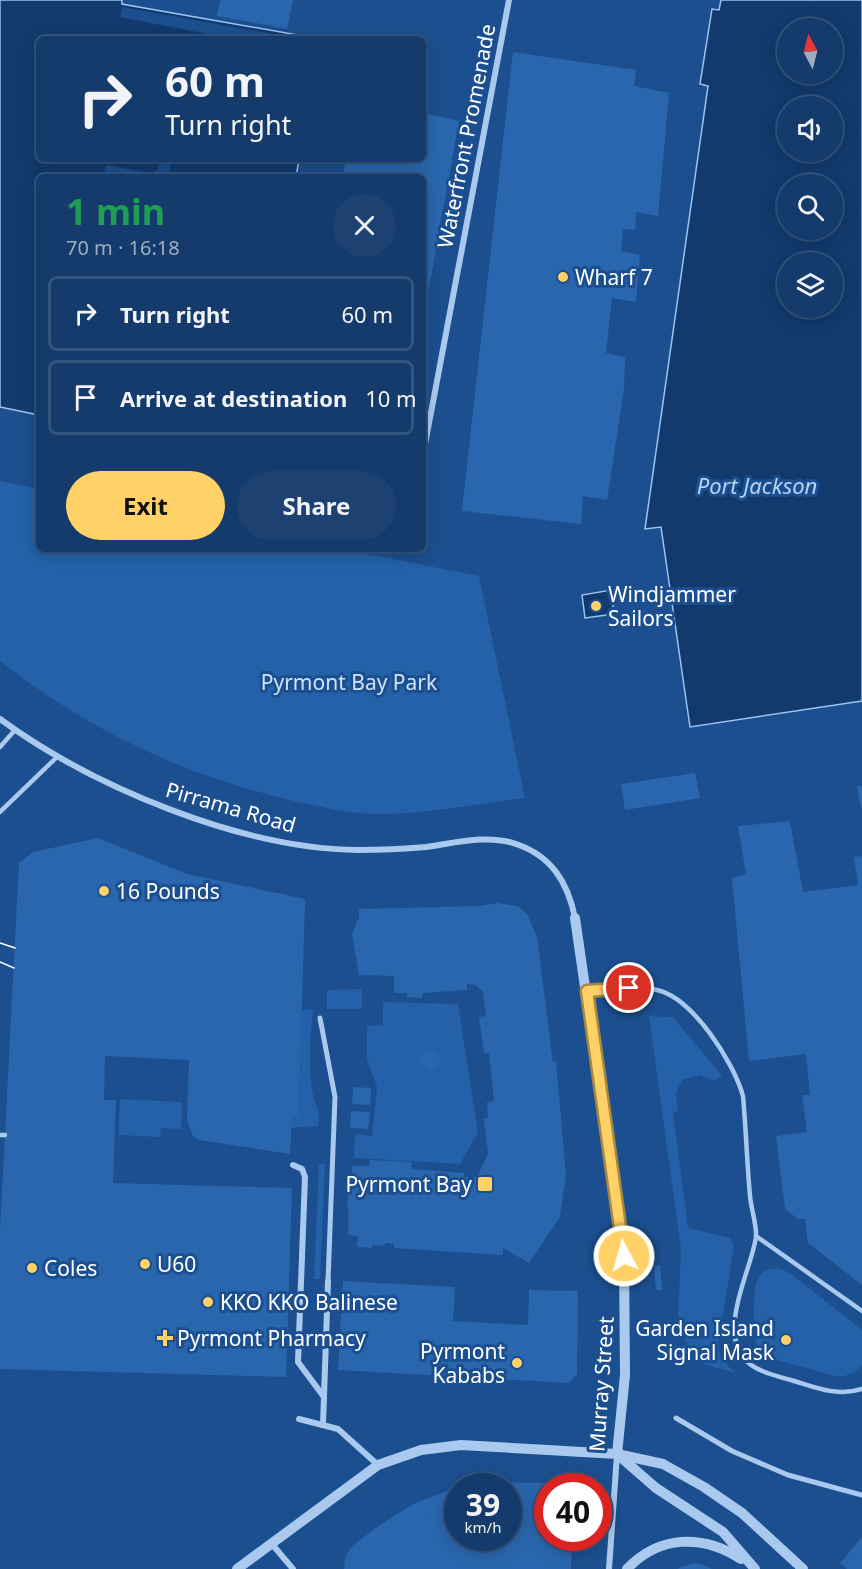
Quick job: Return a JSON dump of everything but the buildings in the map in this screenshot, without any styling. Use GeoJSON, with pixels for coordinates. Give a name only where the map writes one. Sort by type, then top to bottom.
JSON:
{"type":"FeatureCollection","features":[{"type":"Feature","properties":{"kind":"street","name":"Waterfront Promenade"},"geometry":{"type":"LineString","coordinates":[[426,439],[509,0]]}},
{"type":"Feature","properties":{"kind":"street","name":"Pirrama Road"},"geometry":{"type":"LineString","coordinates":[[0,719],[58,756],[112,785],[162,806],[254,835],[346,850],[403,849],[486,840],[517,844],[541,856],[561,875],[575,918]]}},
{"type":"Feature","properties":{"kind":"street","name":"Murray Street"},"geometry":{"type":"LineString","coordinates":[[575,918],[624,1256],[625,1374],[609,1569]]}},
{"type":"Feature","properties":{"kind":"street"},"geometry":{"type":"LineString","coordinates":[[320,1018],[334,1097],[323,1425]]}},
{"type":"Feature","properties":{"kind":"street"},"geometry":{"type":"LineString","coordinates":[[293,1165],[302,1170],[305,1177],[298,1362],[324,1397]]}},
{"type":"Feature","properties":{"kind":"street"},"geometry":{"type":"LineString","coordinates":[[676,1418],[732,1451],[788,1475],[862,1495]]}},
{"type":"Feature","properties":{"kind":"street"},"geometry":{"type":"LineString","coordinates":[[299,1419],[338,1429],[378,1465]]}},
{"type":"Feature","properties":{"kind":"street"},"geometry":{"type":"LineString","coordinates":[[237,1569],[378,1465],[421,1450],[461,1444],[617,1454],[663,1464],[704,1487],[742,1513],[795,1559],[803,1569]]}},
{"type":"Feature","properties":{"kind":"street"},"geometry":{"type":"LineString","coordinates":[[617,1454],[656,1488],[723,1532],[754,1568]]}},
{"type":"Feature","properties":{"kind":"street"},"geometry":{"type":"LineString","coordinates":[[627,1569],[646,1552],[659,1545],[681,1541],[696,1541],[726,1550],[754,1568]]}},
{"type":"Feature","properties":{"kind":"street"},"geometry":{"type":"LineString","coordinates":[[271,1543],[293,1569]]}},
{"type":"Feature","properties":{"kind":"lane"},"geometry":{"type":"LineString","coordinates":[[0,747],[15,730]]}},
{"type":"Feature","properties":{"kind":"lane"},"geometry":{"type":"LineString","coordinates":[[0,812],[58,756]]}},
{"type":"Feature","properties":{"kind":"lane"},"geometry":{"type":"LineString","coordinates":[[587,991],[646,989],[676,998],[692,1013],[729,1061],[743,1096],[749,1187],[756,1236],[742,1284],[735,1325],[735,1340],[743,1356],[749,1364],[766,1372],[829,1391],[840,1393],[862,1389]]}},
{"type":"Feature","properties":{"kind":"lane"},"geometry":{"type":"LineString","coordinates":[[756,1236],[862,1311]]}},
{"type":"Feature","properties":{"kind":"green space","name":"Pyrmont Bay Park"},"geometry":{"type":"Polygon","coordinates":[[[0,481],[36,488],[36,552],[357,552],[479,576],[525,798],[437,810],[384,814],[325,808],[290,800],[211,777],[137,747],[67,708],[0,661],[0,481]]]}},
{"type":"Feature","properties":{"kind":"green space"},"geometry":{"type":"Polygon","coordinates":[[[362,989],[362,1009],[327,1009],[327,990],[362,989]]]}},
{"type":"Feature","properties":{"kind":"green space"},"geometry":{"type":"Polygon","coordinates":[[[383,1002],[458,1004],[478,1132],[460,1164],[354,1158],[355,1134],[372,1136],[377,1087],[367,1059],[367,1026],[383,1025],[383,1002]]]}},
{"type":"Feature","properties":{"kind":"green space"},"geometry":{"type":"Polygon","coordinates":[[[313,1009],[310,1074],[319,1122],[318,1126],[291,1128],[292,1116],[299,1116],[302,1010],[313,1009]]]}},
{"type":"Feature","properties":{"kind":"green space"},"geometry":{"type":"Polygon","coordinates":[[[649,1016],[673,1017],[722,1076],[713,1081],[700,1075],[682,1080],[676,1093],[678,1110],[673,1113],[688,1228],[730,1238],[734,1246],[718,1345],[720,1357],[735,1373],[700,1363],[692,1354],[678,1322],[681,1249],[649,1016]]]}},
{"type":"Feature","properties":{"kind":"green space"},"geometry":{"type":"Polygon","coordinates":[[[120,1099],[182,1102],[181,1129],[161,1128],[160,1137],[118,1135],[120,1099]]]}},
{"type":"Feature","properties":{"kind":"green space"},"geometry":{"type":"Polygon","coordinates":[[[319,1164],[325,1164],[320,1279],[314,1279],[319,1164]]]}},
{"type":"Feature","properties":{"kind":"green space"},"geometry":{"type":"Polygon","coordinates":[[[779,1268],[790,1273],[862,1330],[862,1365],[856,1370],[846,1376],[835,1376],[773,1359],[757,1345],[753,1329],[757,1279],[765,1270],[779,1268]]]}},
{"type":"Feature","properties":{"kind":"water"},"geometry":{"type":"Polygon","coordinates":[[[0,0],[122,0],[122,4],[303,36],[36,36],[36,162],[298,162],[296,174],[36,174],[36,414],[0,407],[0,0]]]}},
{"type":"Feature","properties":{"kind":"water","name":"Port Jackson"},"geometry":{"type":"Polygon","coordinates":[[[721,0],[862,0],[862,701],[690,727],[661,527],[645,529],[708,86],[700,84],[712,9],[719,10],[721,0]]]}},
{"type":"Feature","properties":{"kind":"water"},"geometry":{"type":"Polygon","coordinates":[[[611,590],[614,614],[585,618],[582,595],[611,590]]]}},
{"type":"Feature","properties":{"kind":"pier"},"geometry":{"type":"Polygon","coordinates":[[[122,7],[273,34],[273,36],[218,36],[120,17],[122,7]]]}},
{"type":"Feature","properties":{"kind":"pier"},"geometry":{"type":"Polygon","coordinates":[[[159,162],[171,162],[169,174],[104,172],[106,165],[150,173],[158,170],[159,162]]]}},
{"type":"Feature","properties":{"kind":"tram line"},"geometry":{"type":"LineString","coordinates":[[0,943],[15,948]]}},
{"type":"Feature","properties":{"kind":"tram line"},"geometry":{"type":"LineString","coordinates":[[0,962],[14,968]]}},
{"type":"Feature","properties":{"kind":"place","name":"Wharf 7"},"geometry":{"type":"Point","coordinates":[563,277]}},
{"type":"Feature","properties":{"kind":"place","name":"Windjammer Sailors"},"geometry":{"type":"Point","coordinates":[596,606]}},
{"type":"Feature","properties":{"kind":"place","name":"16 Pounds"},"geometry":{"type":"Point","coordinates":[104,891]}},
{"type":"Feature","properties":{"kind":"place","name":"Pyrmont Bay"},"geometry":{"type":"Point","coordinates":[485,1184]}},
{"type":"Feature","properties":{"kind":"place","name":"U60"},"geometry":{"type":"Point","coordinates":[145,1264]}},
{"type":"Feature","properties":{"kind":"place","name":"Coles"},"geometry":{"type":"Point","coordinates":[32,1268]}},
{"type":"Feature","properties":{"kind":"place","name":"KKO KKO Balinese"},"geometry":{"type":"Point","coordinates":[208,1302]}},
{"type":"Feature","properties":{"kind":"place","name":"Pyrmont Pharmacy"},"geometry":{"type":"Point","coordinates":[165,1338]}},
{"type":"Feature","properties":{"kind":"place","name":"Garden Island Signal Mask"},"geometry":{"type":"Point","coordinates":[786,1340]}},
{"type":"Feature","properties":{"kind":"place","name":"Pyrmont Kababs"},"geometry":{"type":"Point","coordinates":[517,1363]}},
{"type":"Feature","properties":{"kind":"route"},"geometry":{"type":"LineString","coordinates":[[624,1256],[587,991],[629,988]]}}]}
